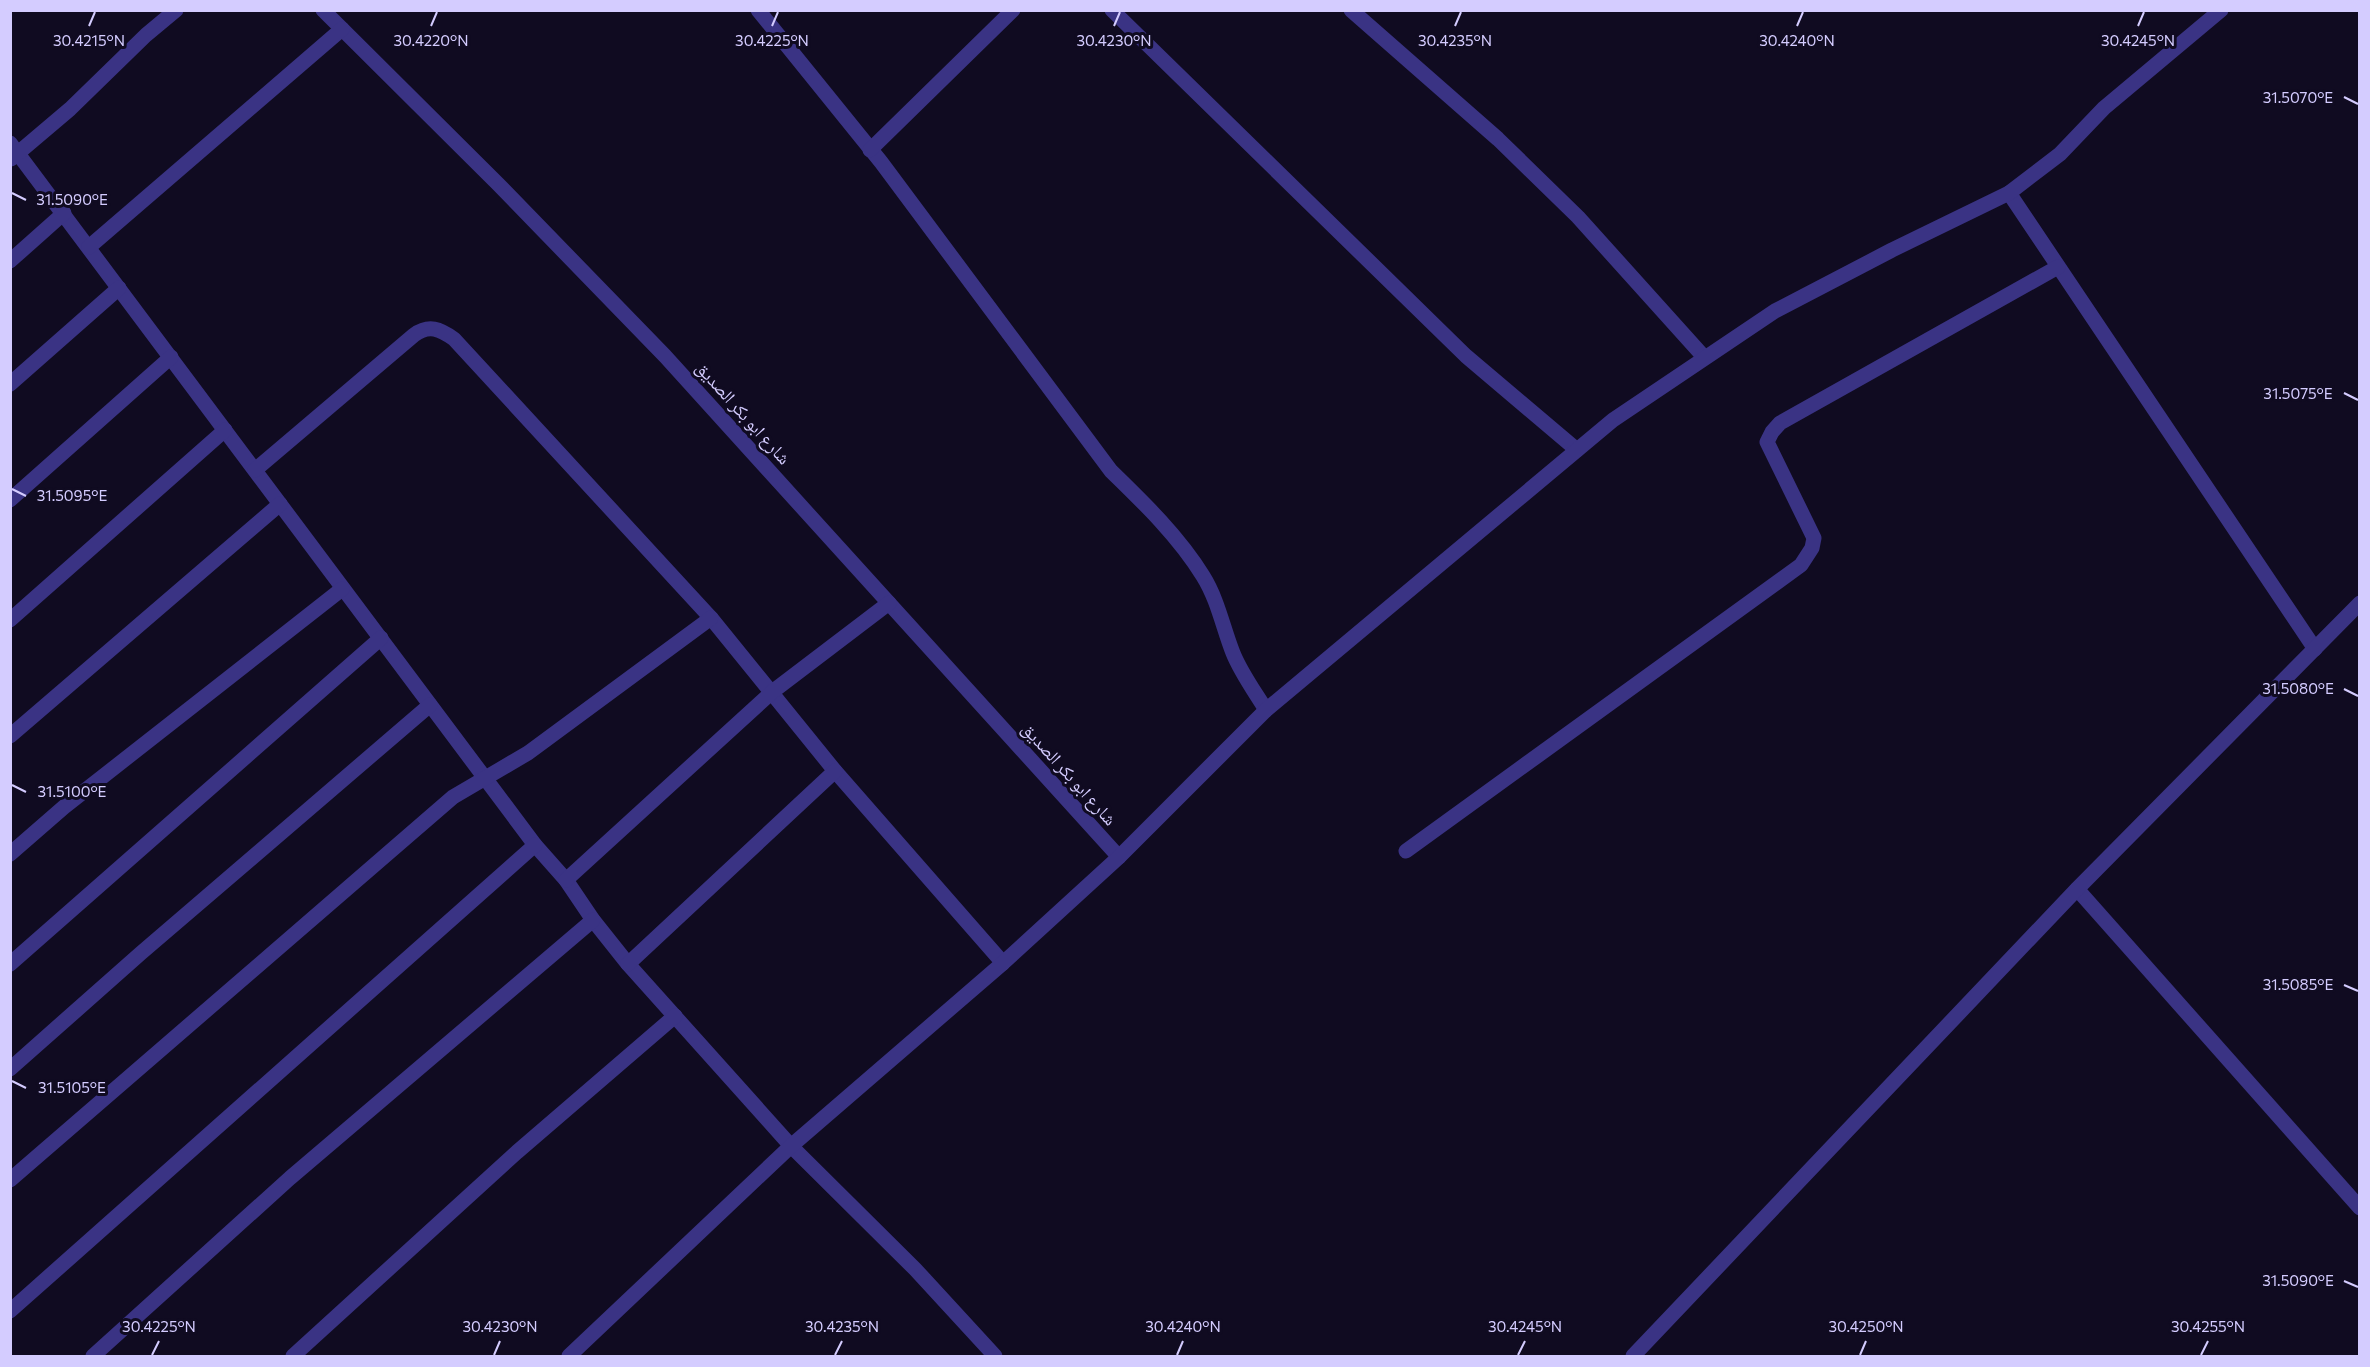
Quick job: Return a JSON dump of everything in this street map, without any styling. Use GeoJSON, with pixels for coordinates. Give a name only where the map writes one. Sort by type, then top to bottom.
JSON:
{"type":"FeatureCollection","features":[{"type":"Feature","properties":{"kind":"street"},"geometry":{"type":"LineString","coordinates":[[176,10],[146,35],[70,109],[13,152],[64,213],[342,589],[628,964],[790,1146],[915,1269],[995,1356]]}},
{"type":"Feature","properties":{"kind":"street","name":"شارع ابو بكر الصديق"},"geometry":{"type":"LineString","coordinates":[[323,10],[498,183],[665,356],[1119,857]]}},
{"type":"Feature","properties":{"kind":"street"},"geometry":{"type":"LineString","coordinates":[[758,10],[984,297],[1111,471],[1148,508],[1204,577],[1218,607],[1234,656],[1266,710]]}},
{"type":"Feature","properties":{"kind":"street"},"geometry":{"type":"LineString","coordinates":[[870,150],[1013,10]]}},
{"type":"Feature","properties":{"kind":"street"},"geometry":{"type":"LineString","coordinates":[[1112,10],[1466,356],[1577,450]]}},
{"type":"Feature","properties":{"kind":"street"},"geometry":{"type":"LineString","coordinates":[[1351,10],[1498,139],[1578,217],[1704,357]]}},
{"type":"Feature","properties":{"kind":"street"},"geometry":{"type":"LineString","coordinates":[[569,1356],[790,1146],[1003,963],[1119,857],[1266,710],[1613,420],[1775,311],[1901,245],[2009,193],[2060,154],[2104,108],[2221,10]]}},
{"type":"Feature","properties":{"kind":"street"},"geometry":{"type":"LineString","coordinates":[[89,247],[342,29]]}},
{"type":"Feature","properties":{"kind":"street"},"geometry":{"type":"LineString","coordinates":[[2009,193],[2315,649]]}},
{"type":"Feature","properties":{"kind":"street"},"geometry":{"type":"LineString","coordinates":[[10,261],[64,213]]}},
{"type":"Feature","properties":{"kind":"street"},"geometry":{"type":"LineString","coordinates":[[1406,851],[1801,565],[1812,548],[1814,538],[1767,442],[1780,423],[2058,267]]}},
{"type":"Feature","properties":{"kind":"street"},"geometry":{"type":"LineString","coordinates":[[10,384],[119,288]]}},
{"type":"Feature","properties":{"kind":"street"},"geometry":{"type":"LineString","coordinates":[[255,470],[414,334],[431,327],[445,333],[454,339],[711,618],[835,771],[1003,963]]}},
{"type":"Feature","properties":{"kind":"street"},"geometry":{"type":"LineString","coordinates":[[10,500],[171,357]]}},
{"type":"Feature","properties":{"kind":"street"},"geometry":{"type":"LineString","coordinates":[[10,620],[225,430]]}},
{"type":"Feature","properties":{"kind":"street"},"geometry":{"type":"LineString","coordinates":[[10,736],[280,504]]}},
{"type":"Feature","properties":{"kind":"street"},"geometry":{"type":"LineString","coordinates":[[10,854],[73,800],[342,589]]}},
{"type":"Feature","properties":{"kind":"street"},"geometry":{"type":"LineString","coordinates":[[566,880],[772,692],[889,603]]}},
{"type":"Feature","properties":{"kind":"street"},"geometry":{"type":"LineString","coordinates":[[1633,1356],[2077,889],[2360,603]]}},
{"type":"Feature","properties":{"kind":"street"},"geometry":{"type":"LineString","coordinates":[[10,1179],[453,797],[528,753],[711,618]]}},
{"type":"Feature","properties":{"kind":"street"},"geometry":{"type":"LineString","coordinates":[[10,964],[381,638]]}},
{"type":"Feature","properties":{"kind":"street"},"geometry":{"type":"LineString","coordinates":[[10,1069],[141,953],[430,705]]}},
{"type":"Feature","properties":{"kind":"street"},"geometry":{"type":"LineString","coordinates":[[628,964],[835,771]]}},
{"type":"Feature","properties":{"kind":"street"},"geometry":{"type":"LineString","coordinates":[[10,1311],[535,845]]}},
{"type":"Feature","properties":{"kind":"street"},"geometry":{"type":"LineString","coordinates":[[2077,889],[2360,1208]]}},
{"type":"Feature","properties":{"kind":"street"},"geometry":{"type":"LineString","coordinates":[[93,1356],[290,1178],[593,920]]}},
{"type":"Feature","properties":{"kind":"street"},"geometry":{"type":"LineString","coordinates":[[293,1356],[517,1152],[675,1016]]}}]}
